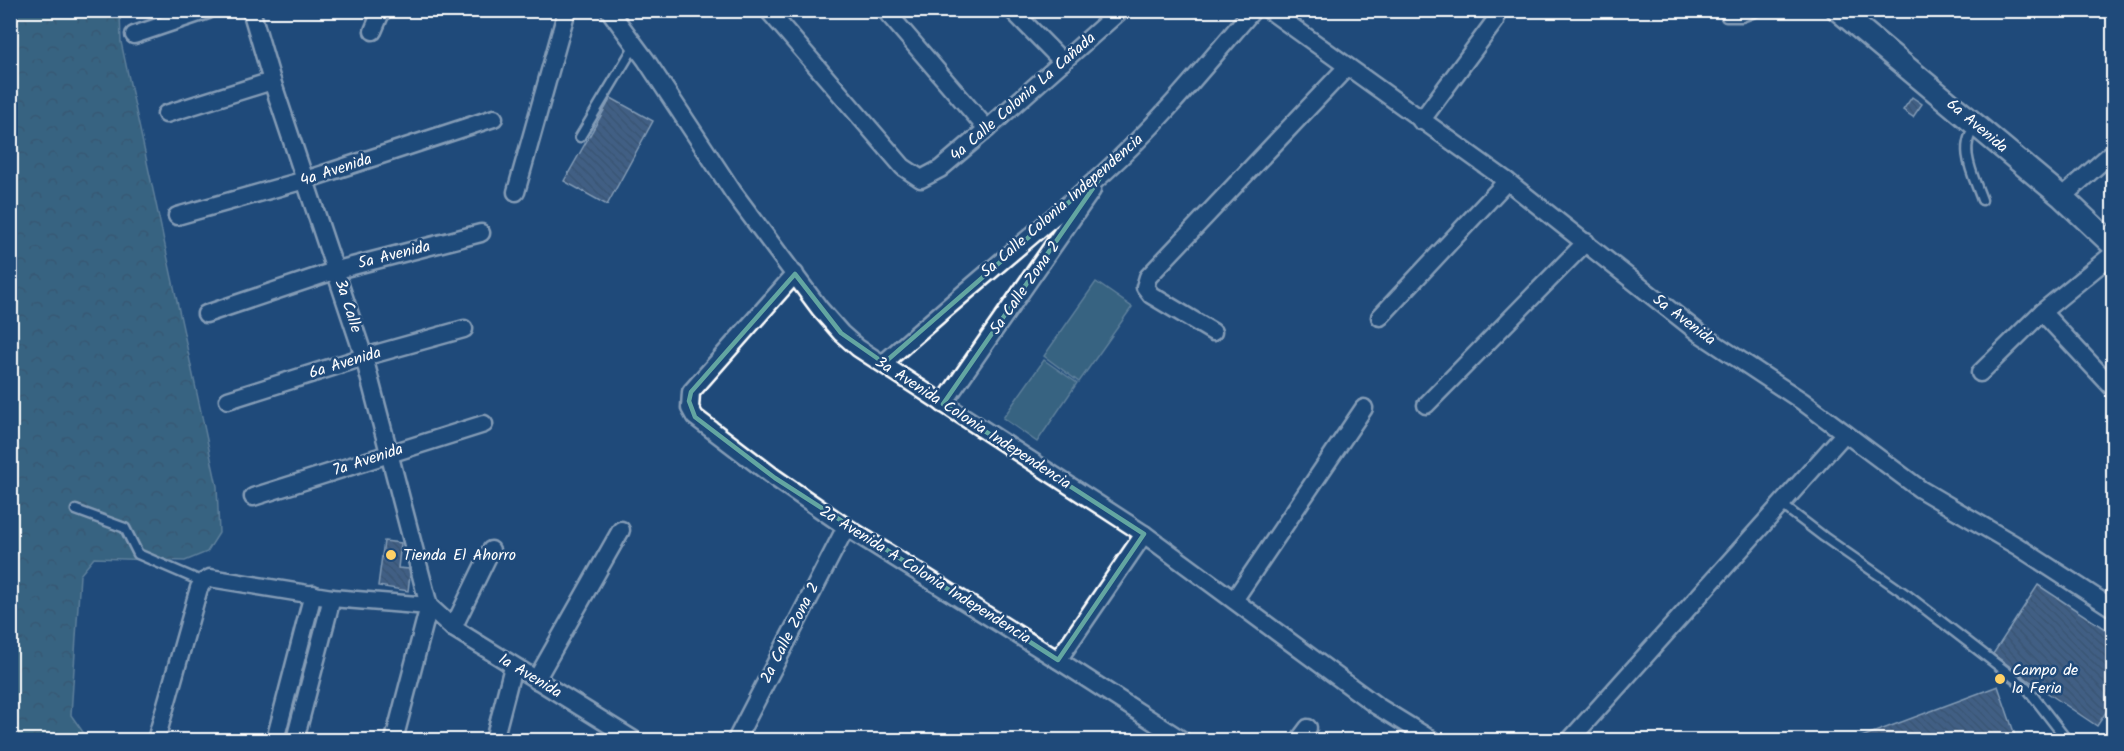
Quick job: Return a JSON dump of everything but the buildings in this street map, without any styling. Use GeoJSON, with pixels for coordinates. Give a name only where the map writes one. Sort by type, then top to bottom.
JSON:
{"type":"FeatureCollection","features":[{"type":"Feature","properties":{"kind":"street"},"geometry":{"type":"LineString","coordinates":[[134,35],[208,10]]}},
{"type":"Feature","properties":{"kind":"street","name":"3a Calle"},"geometry":{"type":"LineString","coordinates":[[251,10],[272,81],[337,270],[364,357],[429,606]]}},
{"type":"Feature","properties":{"kind":"street"},"geometry":{"type":"LineString","coordinates":[[373,31],[382,10]]}},
{"type":"Feature","properties":{"kind":"street"},"geometry":{"type":"LineString","coordinates":[[516,192],[567,10]]}},
{"type":"Feature","properties":{"kind":"street","name":"3a Avenida Colonia Independencia"},"geometry":{"type":"LineString","coordinates":[[609,10],[733,192],[820,309],[841,333],[858,348],[1144,534],[1377,706],[1432,741]]}},
{"type":"Feature","properties":{"kind":"street","name":"4a Calle Colonia La Cañada"},"geometry":{"type":"LineString","coordinates":[[768,10],[903,167],[921,179],[940,169],[1121,10]]}},
{"type":"Feature","properties":{"kind":"street"},"geometry":{"type":"LineString","coordinates":[[885,10],[987,129]]}},
{"type":"Feature","properties":{"kind":"street"},"geometry":{"type":"LineString","coordinates":[[1012,10],[1063,62]]}},
{"type":"Feature","properties":{"kind":"street","name":"5a Calle Colonia Independencia"},"geometry":{"type":"LineString","coordinates":[[884,363],[1105,171],[1142,135],[1253,10]]}},
{"type":"Feature","properties":{"kind":"street","name":"5a Avenida"},"geometry":{"type":"LineString","coordinates":[[1269,10],[1507,181],[1699,333],[1802,401],[1920,489],[2017,546],[2114,609]]}},
{"type":"Feature","properties":{"kind":"street","name":"6a Avenida"},"geometry":{"type":"LineString","coordinates":[[1838,10],[2062,197],[2114,246]]}},
{"type":"Feature","properties":{"kind":"street"},"geometry":{"type":"LineString","coordinates":[[1421,121],[1495,21]]}},
{"type":"Feature","properties":{"kind":"street"},"geometry":{"type":"LineString","coordinates":[[1213,332],[1151,295],[1145,287],[1148,277],[1347,67]]}},
{"type":"Feature","properties":{"kind":"street"},"geometry":{"type":"LineString","coordinates":[[165,114],[272,81]]}},
{"type":"Feature","properties":{"kind":"street","name":"4a Avenida"},"geometry":{"type":"LineString","coordinates":[[177,216],[305,180],[495,118]]}},
{"type":"Feature","properties":{"kind":"street"},"geometry":{"type":"LineString","coordinates":[[2062,197],[2114,151]]}},
{"type":"Feature","properties":{"kind":"street","name":"5a Calle Zona 2"},"geometry":{"type":"LineString","coordinates":[[943,404],[1105,171]]}},
{"type":"Feature","properties":{"kind":"street"},"geometry":{"type":"LineString","coordinates":[[1380,317],[1507,181]]}},
{"type":"Feature","properties":{"kind":"street","name":"5a Avenida"},"geometry":{"type":"LineString","coordinates":[[206,314],[337,270],[481,233]]}},
{"type":"Feature","properties":{"kind":"street"},"geometry":{"type":"LineString","coordinates":[[1426,405],[1586,242]]}},
{"type":"Feature","properties":{"kind":"street"},"geometry":{"type":"LineString","coordinates":[[1980,373],[2042,312],[2114,253]]}},
{"type":"Feature","properties":{"kind":"street","name":"2a Avenida A Colonia Independencia"},"geometry":{"type":"LineString","coordinates":[[795,274],[691,392],[690,408],[695,417],[775,478],[846,527],[1182,741]]}},
{"type":"Feature","properties":{"kind":"street"},"geometry":{"type":"LineString","coordinates":[[2042,312],[2114,389]]}},
{"type":"Feature","properties":{"kind":"street","name":"6a Avenida"},"geometry":{"type":"LineString","coordinates":[[228,400],[364,357],[464,329]]}},
{"type":"Feature","properties":{"kind":"street"},"geometry":{"type":"LineString","coordinates":[[1234,600],[1364,408]]}},
{"type":"Feature","properties":{"kind":"street","name":"7a Avenida"},"geometry":{"type":"LineString","coordinates":[[253,497],[484,423]]}},
{"type":"Feature","properties":{"kind":"street"},"geometry":{"type":"LineString","coordinates":[[1570,741],[1845,433]]}},
{"type":"Feature","properties":{"kind":"street","name":"2a Calle Zona 2"},"geometry":{"type":"LineString","coordinates":[[736,741],[846,527]]}},
{"type":"Feature","properties":{"kind":"street"},"geometry":{"type":"LineString","coordinates":[[536,680],[621,531]]}},
{"type":"Feature","properties":{"kind":"street"},"geometry":{"type":"LineString","coordinates":[[1058,660],[1144,534]]}},
{"type":"Feature","properties":{"kind":"street"},"geometry":{"type":"LineString","coordinates":[[453,628],[491,550]]}},
{"type":"Feature","properties":{"kind":"street"},"geometry":{"type":"LineString","coordinates":[[156,741],[199,588],[210,578],[332,598],[429,606],[394,741]]}},
{"type":"Feature","properties":{"kind":"street"},"geometry":{"type":"LineString","coordinates":[[275,741],[313,594]]}},
{"type":"Feature","properties":{"kind":"street"},"geometry":{"type":"LineString","coordinates":[[281,720],[297,733],[332,598]]}},
{"type":"Feature","properties":{"kind":"street","name":"1a Avenida"},"geometry":{"type":"LineString","coordinates":[[429,606],[453,628],[625,738]]}},
{"type":"Feature","properties":{"kind":"street"},"geometry":{"type":"LineString","coordinates":[[494,741],[513,667]]}},
{"type":"Feature","properties":{"kind":"lane"},"geometry":{"type":"LineString","coordinates":[[1726,17],[1742,17],[1760,10]]}},
{"type":"Feature","properties":{"kind":"lane"},"geometry":{"type":"LineString","coordinates":[[580,136],[635,45]]}},
{"type":"Feature","properties":{"kind":"lane"},"geometry":{"type":"LineString","coordinates":[[1977,126],[1971,131],[1966,148],[1982,200]]}},
{"type":"Feature","properties":{"kind":"lane"},"geometry":{"type":"LineString","coordinates":[[1782,504],[1824,537],[1907,595],[2026,687],[2067,741]]}},
{"type":"Feature","properties":{"kind":"lane"},"geometry":{"type":"LineString","coordinates":[[76,510],[125,528],[138,554],[203,582]]}},
{"type":"Feature","properties":{"kind":"highlighted area"},"geometry":{"type":"Polygon","coordinates":[[[1105,171],[943,404],[1144,534],[1058,660],[775,478],[695,417],[689,401],[691,392],[795,274],[841,333],[884,363],[1105,171]]]}},
{"type":"Feature","properties":{"kind":"green space"},"geometry":{"type":"Polygon","coordinates":[[[10,11],[120,11],[121,42],[217,486],[219,533],[207,552],[185,561],[94,558],[80,575],[71,715],[85,735],[84,740],[11,740],[10,11]]]}},
{"type":"Feature","properties":{"kind":"green space"},"geometry":{"type":"Polygon","coordinates":[[[1096,282],[1132,307],[1079,382],[1044,356],[1096,282]]]}},
{"type":"Feature","properties":{"kind":"green space"},"geometry":{"type":"Polygon","coordinates":[[[1044,360],[1077,383],[1037,442],[1003,418],[1044,360]]]}},
{"type":"Feature","properties":{"kind":"place","name":"Tienda El Ahorro"},"geometry":{"type":"Point","coordinates":[391,555]}},
{"type":"Feature","properties":{"kind":"place","name":"Campo de la Feria"},"geometry":{"type":"Point","coordinates":[2000,679]}}]}
